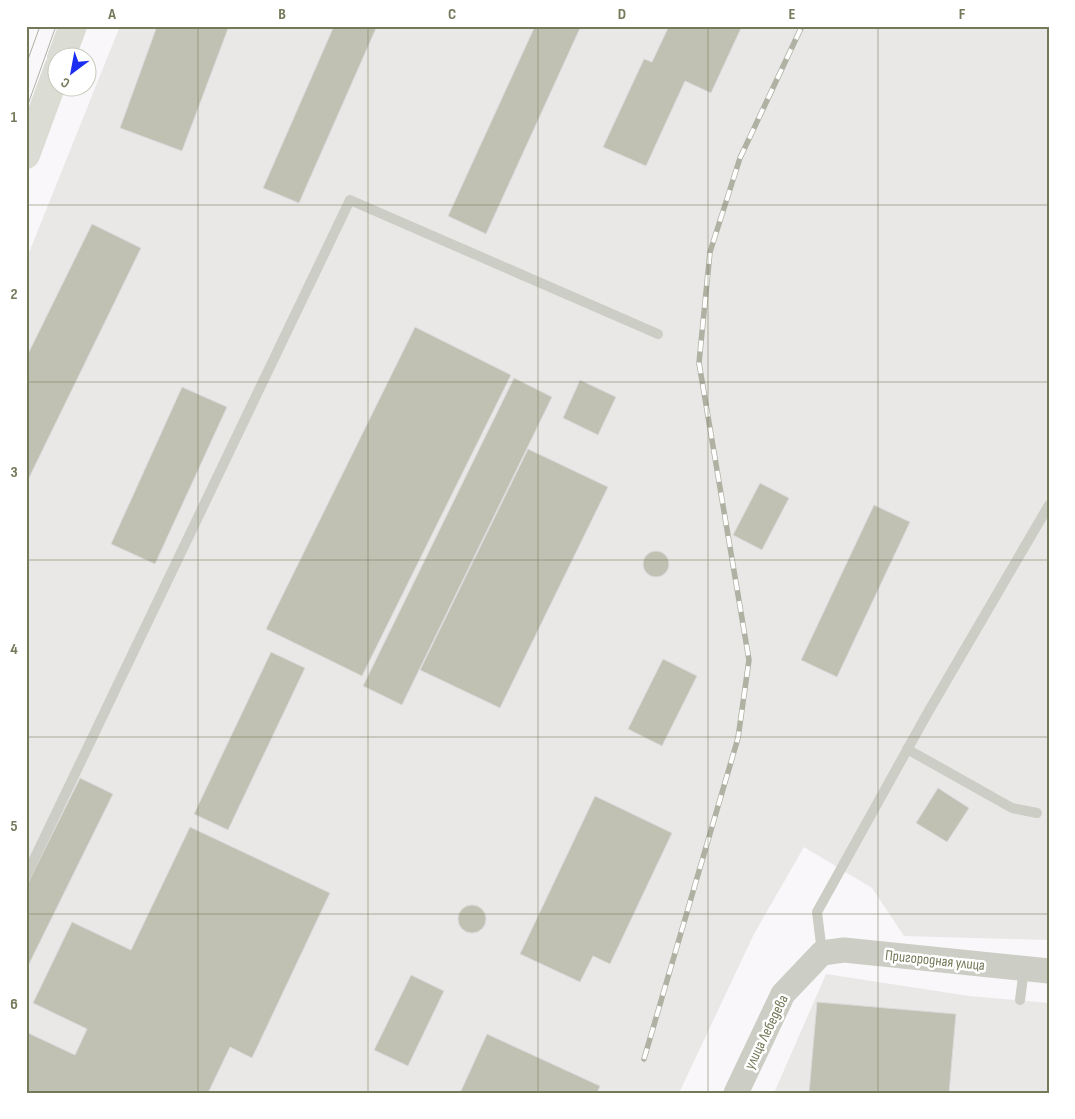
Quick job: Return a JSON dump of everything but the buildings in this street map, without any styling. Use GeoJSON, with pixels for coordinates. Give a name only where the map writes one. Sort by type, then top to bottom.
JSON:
{"type":"FeatureCollection","features":[{"type":"Feature","properties":{"kind":"main road"},"geometry":{"type":"LineString","coordinates":[[64,48],[72,26]]}},
{"type":"Feature","properties":{"kind":"main road"},"geometry":{"type":"LineString","coordinates":[[26,155],[48,95]]}},
{"type":"Feature","properties":{"kind":"street","name":"Пригородная улица"},"geometry":{"type":"LineString","coordinates":[[822,953],[844,950],[1024,970],[1049,971]]}},
{"type":"Feature","properties":{"kind":"street","name":"улица Лебедева"},"geometry":{"type":"LineString","coordinates":[[736,1093],[783,994],[822,953]]}},
{"type":"Feature","properties":{"kind":"lane"},"geometry":{"type":"LineString","coordinates":[[26,876],[350,200],[658,334]]}},
{"type":"Feature","properties":{"kind":"lane"},"geometry":{"type":"LineString","coordinates":[[822,953],[816,912],[907,749],[1049,505]]}},
{"type":"Feature","properties":{"kind":"lane"},"geometry":{"type":"LineString","coordinates":[[907,749],[1012,808],[1036,812]]}},
{"type":"Feature","properties":{"kind":"lane"},"geometry":{"type":"LineString","coordinates":[[1020,1000],[1024,970]]}},
{"type":"Feature","properties":{"kind":"shaded area"},"geometry":{"type":"Polygon","coordinates":[[[120,26],[1049,26],[1049,940],[904,936],[872,888],[804,847],[754,934],[679,1093],[26,1093],[26,260],[91,98],[98,98],[98,81],[120,26]]]}},
{"type":"Feature","properties":{"kind":"shaded area"},"geometry":{"type":"Polygon","coordinates":[[[826,974],[969,996],[1049,1003],[1049,1093],[774,1093],[826,974]]]}},
{"type":"Feature","properties":{"kind":"tram line"},"geometry":{"type":"LineString","coordinates":[[26,65],[40,26]]}},
{"type":"Feature","properties":{"kind":"tram line"},"geometry":{"type":"LineString","coordinates":[[26,110],[56,26]]}},
{"type":"Feature","properties":{"kind":"railway"},"geometry":{"type":"LineString","coordinates":[[644,1059],[738,738],[749,660],[699,363],[710,252],[740,158],[802,26]]}}]}
